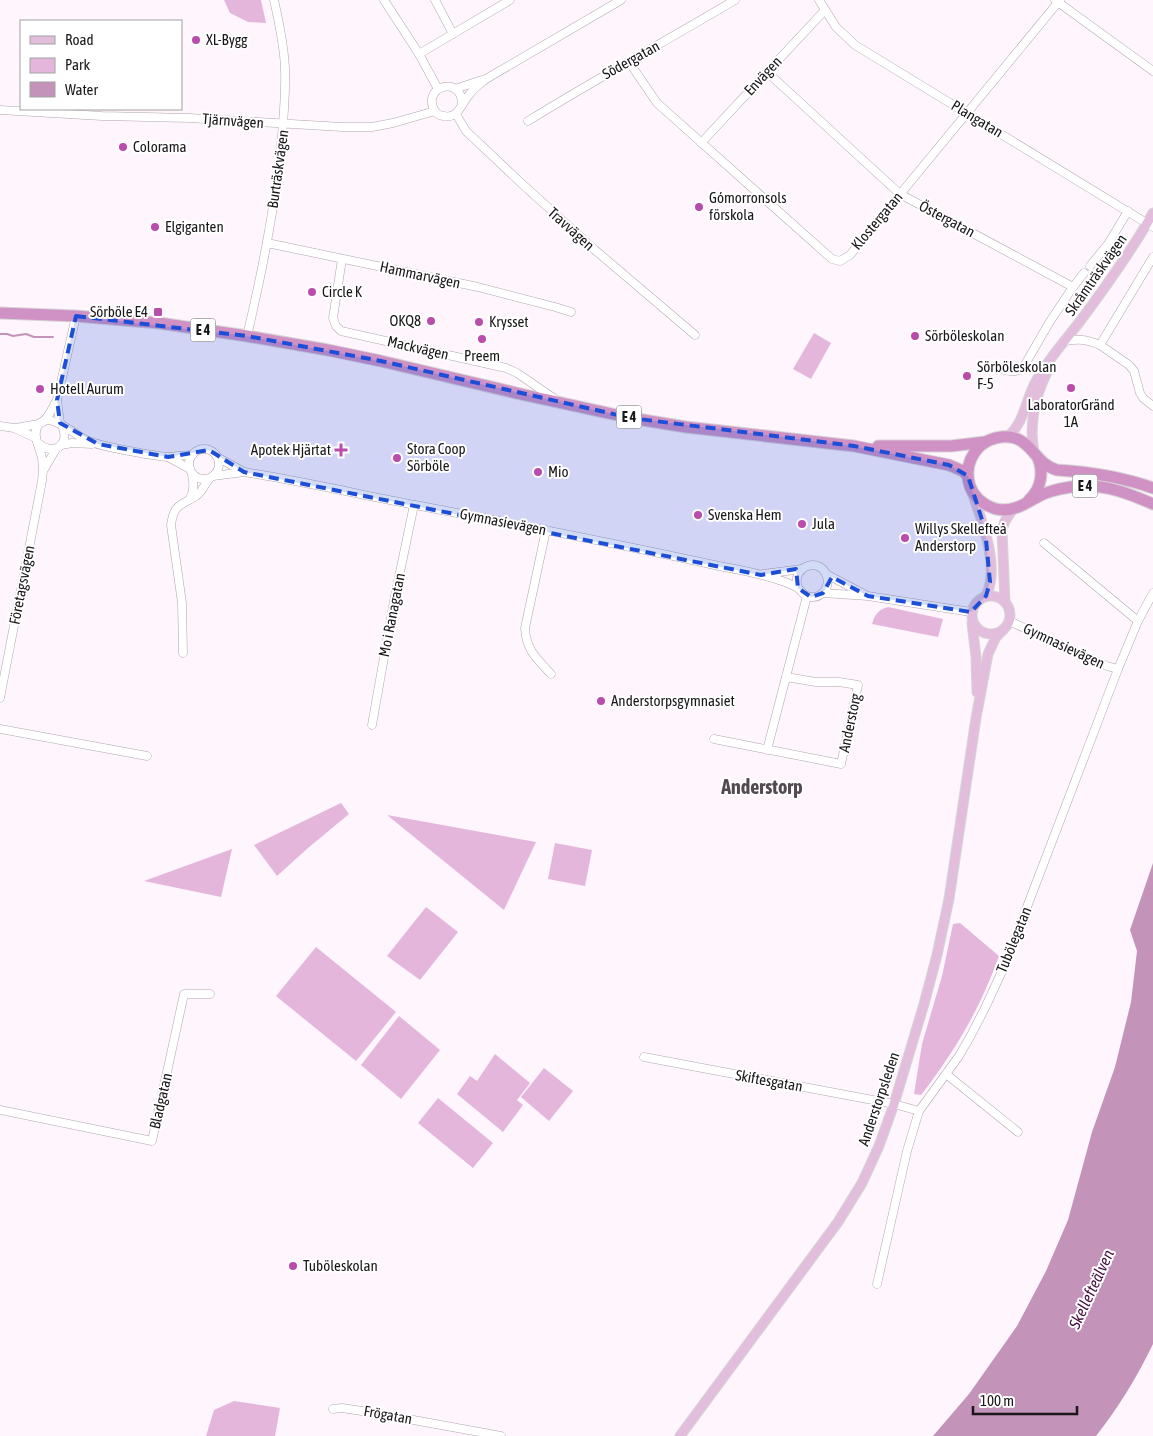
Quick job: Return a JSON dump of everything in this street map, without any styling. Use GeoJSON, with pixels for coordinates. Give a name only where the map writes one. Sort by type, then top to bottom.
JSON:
{"type":"FeatureCollection","features":[{"type":"Feature","properties":{"kind":"highway","name":"E 4"},"geometry":{"type":"LineString","coordinates":[[0,313],[76,316],[159,323],[247,336],[337,352],[631,418],[686,427],[854,446],[949,465],[962,470],[968,476]]}},
{"type":"Feature","properties":{"kind":"highway"},"geometry":{"type":"LineString","coordinates":[[1007,437],[1020,440],[1035,453],[1041,471],[1039,486],[1032,497],[1016,508],[1001,510],[990,507],[980,500],[972,490],[968,470],[972,457],[985,442],[993,438],[1007,437]]}},
{"type":"Feature","properties":{"kind":"highway","name":"E 4"},"geometry":{"type":"LineString","coordinates":[[854,446],[951,446],[985,442]]}},
{"type":"Feature","properties":{"kind":"highway","name":"E 4"},"geometry":{"type":"LineString","coordinates":[[1035,453],[1050,468],[1107,475],[1153,488]]}},
{"type":"Feature","properties":{"kind":"highway","name":"E 4"},"geometry":{"type":"LineString","coordinates":[[1016,508],[1046,493],[1079,486],[1093,486],[1116,490],[1153,504]]}},
{"type":"Feature","properties":{"kind":"main road","name":"Skråmträskvägen"},"geometry":{"type":"LineString","coordinates":[[1007,437],[1020,422],[1039,375],[1150,225],[1153,213]]}},
{"type":"Feature","properties":{"kind":"main road","name":"Skråmträskvägen"},"geometry":{"type":"LineString","coordinates":[[1035,453],[1032,430],[1033,417],[1039,391],[1058,350]]}},
{"type":"Feature","properties":{"kind":"main road"},"geometry":{"type":"LineString","coordinates":[[972,490],[985,529],[990,555],[990,582],[986,596]]}},
{"type":"Feature","properties":{"kind":"main road"},"geometry":{"type":"LineString","coordinates":[[1005,602],[995,596],[986,596],[977,601],[973,606],[971,614],[974,626],[983,633],[992,634],[1004,630],[1009,621],[1010,611],[1005,602],[1002,530],[1005,521],[1016,508]]}},
{"type":"Feature","properties":{"kind":"main road","name":"Anderstorpsleden"},"geometry":{"type":"LineString","coordinates":[[971,614],[976,657],[976,718]]}},
{"type":"Feature","properties":{"kind":"main road","name":"Anderstorpsleden"},"geometry":{"type":"LineString","coordinates":[[680,1436],[838,1222],[862,1183],[879,1146],[894,1104],[924,1004],[939,945],[949,899],[976,718],[988,654],[996,637],[1004,630]]}},
{"type":"Feature","properties":{"kind":"street","name":"Burträskvägen"},"geometry":{"type":"LineString","coordinates":[[247,336],[267,243],[284,124],[285,67],[274,0]]}},
{"type":"Feature","properties":{"kind":"street"},"geometry":{"type":"LineString","coordinates":[[384,0],[419,54],[438,89]]}},
{"type":"Feature","properties":{"kind":"street"},"geometry":{"type":"LineString","coordinates":[[434,0],[452,34]]}},
{"type":"Feature","properties":{"kind":"street"},"geometry":{"type":"LineString","coordinates":[[419,54],[510,0]]}},
{"type":"Feature","properties":{"kind":"street"},"geometry":{"type":"LineString","coordinates":[[462,104],[461,95],[455,89],[445,86],[438,89],[432,98],[435,111],[441,116],[446,117],[456,114],[469,94],[486,79],[621,0]]}},
{"type":"Feature","properties":{"kind":"street","name":"Södergatan"},"geometry":{"type":"LineString","coordinates":[[528,121],[735,0]]}},
{"type":"Feature","properties":{"kind":"street","name":"Plangatan"},"geometry":{"type":"LineString","coordinates":[[819,0],[836,27],[855,45],[1150,225]]}},
{"type":"Feature","properties":{"kind":"street"},"geometry":{"type":"LineString","coordinates":[[1058,1],[1153,71]]}},
{"type":"Feature","properties":{"kind":"street","name":"Klostergatan"},"geometry":{"type":"LineString","coordinates":[[629,62],[657,103],[832,258],[840,261],[850,255],[1058,1]]}},
{"type":"Feature","properties":{"kind":"street","name":"Envägen"},"geometry":{"type":"LineString","coordinates":[[701,143],[825,10]]}},
{"type":"Feature","properties":{"kind":"street","name":"Östergatan"},"geometry":{"type":"LineString","coordinates":[[767,72],[900,194],[1073,287]]}},
{"type":"Feature","properties":{"kind":"street"},"geometry":{"type":"LineString","coordinates":[[455,89],[486,79]]}},
{"type":"Feature","properties":{"kind":"street","name":"Tjärnvägen"},"geometry":{"type":"LineString","coordinates":[[0,110],[342,127],[372,127],[435,111]]}},
{"type":"Feature","properties":{"kind":"street","name":"Travvägen"},"geometry":{"type":"LineString","coordinates":[[456,114],[466,131],[520,182],[595,250],[696,335]]}},
{"type":"Feature","properties":{"kind":"street"},"geometry":{"type":"LineString","coordinates":[[1090,266],[1108,244],[1128,212]]}},
{"type":"Feature","properties":{"kind":"street","name":"Hammarvägen"},"geometry":{"type":"LineString","coordinates":[[267,243],[478,287],[571,312]]}},
{"type":"Feature","properties":{"kind":"street"},"geometry":{"type":"LineString","coordinates":[[1100,345],[1153,257]]}},
{"type":"Feature","properties":{"kind":"street","name":"Mackvägen"},"geometry":{"type":"LineString","coordinates":[[342,259],[333,318],[336,326],[342,331],[506,368],[517,373],[559,402]]}},
{"type":"Feature","properties":{"kind":"street"},"geometry":{"type":"LineString","coordinates":[[1004,370],[1012,372],[1023,368],[1049,323],[1084,273]]}},
{"type":"Feature","properties":{"kind":"street"},"geometry":{"type":"LineString","coordinates":[[37,441],[36,431],[48,416],[57,400],[76,316]]}},
{"type":"Feature","properties":{"kind":"street"},"geometry":{"type":"LineString","coordinates":[[1065,342],[1080,339],[1100,345],[1129,365],[1134,371],[1140,393],[1153,406]]}},
{"type":"Feature","properties":{"kind":"street"},"geometry":{"type":"LineString","coordinates":[[57,400],[65,435],[59,447]]}},
{"type":"Feature","properties":{"kind":"street"},"geometry":{"type":"LineString","coordinates":[[0,426],[14,428],[52,420],[85,439],[98,444],[168,457],[192,455],[204,449],[213,452],[217,457],[218,468],[198,495],[178,506],[172,514],[171,526],[182,603],[183,653]]}},
{"type":"Feature","properties":{"kind":"street"},"geometry":{"type":"LineString","coordinates":[[14,428],[37,441],[43,448],[51,450],[72,444],[98,444]]}},
{"type":"Feature","properties":{"kind":"street","name":"Företagsvägen"},"geometry":{"type":"LineString","coordinates":[[37,441],[44,472]]}},
{"type":"Feature","properties":{"kind":"street","name":"Företagsvägen"},"geometry":{"type":"LineString","coordinates":[[0,698],[44,472],[59,447]]}},
{"type":"Feature","properties":{"kind":"street"},"geometry":{"type":"LineString","coordinates":[[190,499],[194,487],[190,460],[192,455]]}},
{"type":"Feature","properties":{"kind":"street"},"geometry":{"type":"LineString","coordinates":[[168,457],[200,479],[211,477]]}},
{"type":"Feature","properties":{"kind":"street","name":"Gymnasievägen"},"geometry":{"type":"LineString","coordinates":[[217,457],[244,472],[546,530],[761,574],[798,588]]}},
{"type":"Feature","properties":{"kind":"street","name":"Gymnasievägen"},"geometry":{"type":"LineString","coordinates":[[211,477],[244,472]]}},
{"type":"Feature","properties":{"kind":"street","name":"Mo i Ranagatan"},"geometry":{"type":"LineString","coordinates":[[372,725],[394,601],[414,504]]}},
{"type":"Feature","properties":{"kind":"street"},"geometry":{"type":"LineString","coordinates":[[546,530],[525,628],[526,639],[530,649],[551,674]]}},
{"type":"Feature","properties":{"kind":"street"},"geometry":{"type":"LineString","coordinates":[[1044,543],[1138,621]]}},
{"type":"Feature","properties":{"kind":"street"},"geometry":{"type":"LineString","coordinates":[[809,566],[817,566],[824,570],[826,574],[827,586],[823,593],[816,597],[804,595],[798,588],[797,576],[802,569],[809,566]]}},
{"type":"Feature","properties":{"kind":"street","name":"Gymnasievägen"},"geometry":{"type":"LineString","coordinates":[[761,574],[802,569]]}},
{"type":"Feature","properties":{"kind":"street"},"geometry":{"type":"LineString","coordinates":[[826,574],[868,596]]}},
{"type":"Feature","properties":{"kind":"street","name":"Tubölegatan"},"geometry":{"type":"LineString","coordinates":[[877,1284],[907,1151],[919,1111],[946,1074],[986,1008],[1004,967],[1118,669],[1138,621],[1153,592]]}},
{"type":"Feature","properties":{"kind":"street"},"geometry":{"type":"LineString","coordinates":[[823,593],[868,596],[971,614]]}},
{"type":"Feature","properties":{"kind":"street"},"geometry":{"type":"LineString","coordinates":[[767,750],[807,596]]}},
{"type":"Feature","properties":{"kind":"street","name":"Gymnasievägen"},"geometry":{"type":"LineString","coordinates":[[1009,621],[1107,666],[1118,669]]}},
{"type":"Feature","properties":{"kind":"street","name":"Anderstorg"},"geometry":{"type":"LineString","coordinates":[[714,739],[841,764],[858,684],[816,682],[786,677]]}},
{"type":"Feature","properties":{"kind":"street"},"geometry":{"type":"LineString","coordinates":[[0,729],[147,756]]}},
{"type":"Feature","properties":{"kind":"street","name":"Bladgatan"},"geometry":{"type":"LineString","coordinates":[[0,1110],[152,1141],[184,994],[210,994]]}},
{"type":"Feature","properties":{"kind":"street","name":"Skiftesgatan"},"geometry":{"type":"LineString","coordinates":[[644,1057],[894,1104],[919,1111]]}},
{"type":"Feature","properties":{"kind":"street"},"geometry":{"type":"LineString","coordinates":[[946,1074],[1018,1132]]}},
{"type":"Feature","properties":{"kind":"street","name":"Frögatan"},"geometry":{"type":"LineString","coordinates":[[334,1409],[342,1408],[375,1413],[499,1436]]}},
{"type":"Feature","properties":{"kind":"highlighted area"},"geometry":{"type":"Polygon","coordinates":[[[76,316],[247,336],[381,361],[631,418],[854,446],[949,465],[968,476],[985,529],[990,582],[986,596],[971,612],[868,596],[832,577],[823,593],[811,597],[798,588],[796,569],[761,575],[244,472],[209,450],[168,457],[98,444],[60,423],[57,400],[76,316]]]}},
{"type":"Feature","properties":{"kind":"green space"},"geometry":{"type":"Polygon","coordinates":[[[224,0],[261,0],[266,23],[248,22],[230,13],[224,0]]]}},
{"type":"Feature","properties":{"kind":"green space"},"geometry":{"type":"Polygon","coordinates":[[[814,333],[831,343],[811,379],[793,369],[814,333]]]}},
{"type":"Feature","properties":{"kind":"green space"},"geometry":{"type":"Polygon","coordinates":[[[888,607],[943,619],[938,637],[872,624],[877,613],[888,607]]]}},
{"type":"Feature","properties":{"kind":"green space"},"geometry":{"type":"Polygon","coordinates":[[[341,803],[349,814],[277,876],[254,845],[341,803]]]}},
{"type":"Feature","properties":{"kind":"green space"},"geometry":{"type":"Polygon","coordinates":[[[387,815],[536,842],[504,910],[387,815]]]}},
{"type":"Feature","properties":{"kind":"green space"},"geometry":{"type":"Polygon","coordinates":[[[555,843],[592,850],[585,886],[548,879],[555,843]]]}},
{"type":"Feature","properties":{"kind":"green space"},"geometry":{"type":"Polygon","coordinates":[[[232,849],[221,897],[144,881],[232,849]]]}},
{"type":"Feature","properties":{"kind":"green space"},"geometry":{"type":"Polygon","coordinates":[[[426,907],[458,932],[420,980],[387,956],[426,907]]]}},
{"type":"Feature","properties":{"kind":"green space"},"geometry":{"type":"Polygon","coordinates":[[[960,923],[999,956],[984,994],[956,1046],[921,1095],[914,1094],[922,1044],[942,976],[953,924],[960,923]]]}},
{"type":"Feature","properties":{"kind":"green space"},"geometry":{"type":"Polygon","coordinates":[[[316,947],[396,1012],[356,1061],[276,996],[316,947]]]}},
{"type":"Feature","properties":{"kind":"green space"},"geometry":{"type":"Polygon","coordinates":[[[399,1016],[440,1050],[401,1099],[361,1065],[399,1016]]]}},
{"type":"Feature","properties":{"kind":"green space"},"geometry":{"type":"Polygon","coordinates":[[[495,1054],[530,1083],[517,1100],[523,1105],[503,1132],[457,1094],[470,1076],[477,1081],[495,1054]]]}},
{"type":"Feature","properties":{"kind":"green space"},"geometry":{"type":"Polygon","coordinates":[[[544,1068],[573,1091],[549,1121],[521,1097],[544,1068]]]}},
{"type":"Feature","properties":{"kind":"green space"},"geometry":{"type":"Polygon","coordinates":[[[438,1098],[493,1143],[473,1168],[418,1123],[438,1098]]]}},
{"type":"Feature","properties":{"kind":"green space"},"geometry":{"type":"Polygon","coordinates":[[[234,1401],[280,1408],[275,1436],[206,1436],[214,1410],[234,1401]]]}},
{"type":"Feature","properties":{"kind":"water","name":"Skellefteälven"},"geometry":{"type":"Polygon","coordinates":[[[1153,863],[1153,1344],[1127,1391],[1096,1436],[933,1436],[969,1394],[1017,1326],[1046,1271],[1068,1220],[1092,1132],[1115,1067],[1131,1002],[1137,951],[1130,930],[1153,863]]]}},
{"type":"Feature","properties":{"kind":"waterway"},"geometry":{"type":"LineString","coordinates":[[0,334],[53,337]]}},
{"type":"Feature","properties":{"kind":"place","name":"XL-Bygg"},"geometry":{"type":"Point","coordinates":[196,40]}},
{"type":"Feature","properties":{"kind":"place","name":"Colorama"},"geometry":{"type":"Point","coordinates":[123,147]}},
{"type":"Feature","properties":{"kind":"place","name":"Gómorronsols förskola"},"geometry":{"type":"Point","coordinates":[699,207]}},
{"type":"Feature","properties":{"kind":"place","name":"Elgiganten"},"geometry":{"type":"Point","coordinates":[155,227]}},
{"type":"Feature","properties":{"kind":"place","name":"Circle K"},"geometry":{"type":"Point","coordinates":[312,292]}},
{"type":"Feature","properties":{"kind":"place","name":"Sörböle E4"},"geometry":{"type":"Point","coordinates":[158,312]}},
{"type":"Feature","properties":{"kind":"place","name":"OKQ8"},"geometry":{"type":"Point","coordinates":[431,321]}},
{"type":"Feature","properties":{"kind":"place","name":"Krysset"},"geometry":{"type":"Point","coordinates":[479,322]}},
{"type":"Feature","properties":{"kind":"place","name":"Sörböleskolan"},"geometry":{"type":"Point","coordinates":[915,336]}},
{"type":"Feature","properties":{"kind":"place","name":"Preem"},"geometry":{"type":"Point","coordinates":[482,339]}},
{"type":"Feature","properties":{"kind":"place","name":"Sörböleskolan F-5"},"geometry":{"type":"Point","coordinates":[967,376]}},
{"type":"Feature","properties":{"kind":"place","name":"LaboratorGränd 1A"},"geometry":{"type":"Point","coordinates":[1071,388]}},
{"type":"Feature","properties":{"kind":"place","name":"Hotell Aurum"},"geometry":{"type":"Point","coordinates":[40,389]}},
{"type":"Feature","properties":{"kind":"place","name":"Apotek Hjärtat"},"geometry":{"type":"Point","coordinates":[341,450]}},
{"type":"Feature","properties":{"kind":"place","name":"Stora Coop Sörböle"},"geometry":{"type":"Point","coordinates":[397,458]}},
{"type":"Feature","properties":{"kind":"place","name":"Mio"},"geometry":{"type":"Point","coordinates":[538,472]}},
{"type":"Feature","properties":{"kind":"place","name":"Svenska Hem"},"geometry":{"type":"Point","coordinates":[698,515]}},
{"type":"Feature","properties":{"kind":"place","name":"Jula"},"geometry":{"type":"Point","coordinates":[802,524]}},
{"type":"Feature","properties":{"kind":"place","name":"Willys Skellefteå Anderstorp"},"geometry":{"type":"Point","coordinates":[905,538]}},
{"type":"Feature","properties":{"kind":"place","name":"Anderstorpsgymnasiet"},"geometry":{"type":"Point","coordinates":[601,701]}},
{"type":"Feature","properties":{"kind":"place","name":"Tuböleskolan"},"geometry":{"type":"Point","coordinates":[293,1266]}},
{"type":"Feature","properties":{"kind":"district","name":"Anderstorp"},"geometry":{"type":"Point","coordinates":[762,787]}}]}
